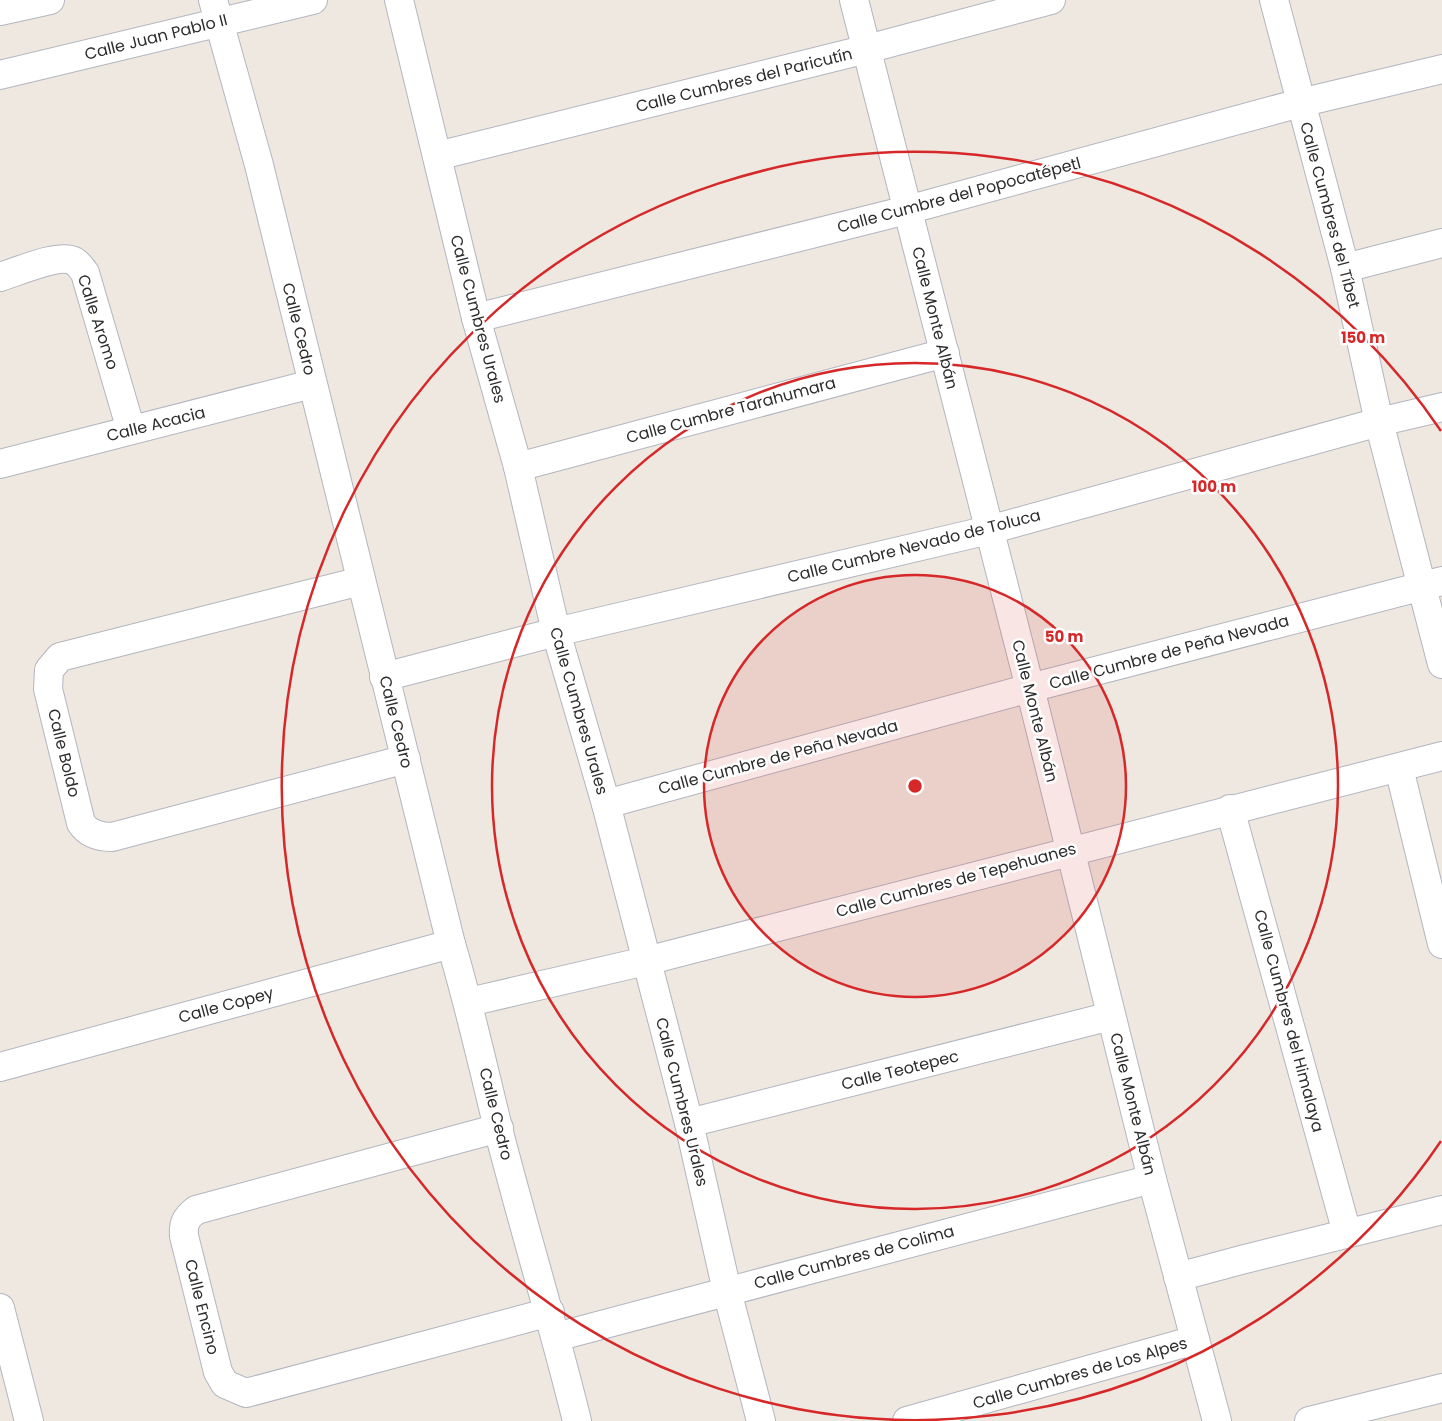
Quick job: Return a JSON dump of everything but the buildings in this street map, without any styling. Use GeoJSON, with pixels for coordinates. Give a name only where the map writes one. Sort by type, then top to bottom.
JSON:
{"type":"FeatureCollection","features":[{"type":"Feature","properties":{"kind":"street"},"geometry":{"type":"LineString","coordinates":[[0,11],[50,0]]}},
{"type":"Feature","properties":{"kind":"street","name":"Calle Juan Pablo II"},"geometry":{"type":"LineString","coordinates":[[0,75],[216,11],[313,0]]}},
{"type":"Feature","properties":{"kind":"street","name":"Calle Cumbres Urales"},"geometry":{"type":"LineString","coordinates":[[399,0],[476,318],[518,466],[556,632],[606,804],[689,1123],[727,1291],[760,1421]]}},
{"type":"Feature","properties":{"kind":"street","name":"Calle Monte Albán"},"geometry":{"type":"LineString","coordinates":[[854,0],[1030,688],[1152,1179],[1217,1421]]}},
{"type":"Feature","properties":{"kind":"street","name":"Calle Cumbres del Paricutín"},"geometry":{"type":"LineString","coordinates":[[437,156],[867,49],[1051,0]]}},
{"type":"Feature","properties":{"kind":"street","name":"Calle Cumbres del Tíbet"},"geometry":{"type":"LineString","coordinates":[[1274,0],[1345,268],[1379,422],[1431,584],[1442,664]]}},
{"type":"Feature","properties":{"kind":"street","name":"Calle Cedro"},"geometry":{"type":"LineString","coordinates":[[216,11],[259,165],[360,581],[452,944],[469,1002],[498,1128],[553,1325],[577,1421]]}},
{"type":"Feature","properties":{"kind":"street","name":"Calle Cumbre del Popocatépetl"},"geometry":{"type":"LineString","coordinates":[[476,318],[907,210],[1300,103],[1442,69]]}},
{"type":"Feature","properties":{"kind":"street"},"geometry":{"type":"LineString","coordinates":[[1345,268],[1442,243]]}},
{"type":"Feature","properties":{"kind":"street","name":"Calle Aromo"},"geometry":{"type":"LineString","coordinates":[[0,277],[58,259],[73,261],[80,266],[85,273],[131,430]]}},
{"type":"Feature","properties":{"kind":"street","name":"Calle Cumbre Tarahumara"},"geometry":{"type":"LineString","coordinates":[[518,466],[945,353]]}},
{"type":"Feature","properties":{"kind":"street","name":"Calle Acacia"},"geometry":{"type":"LineString","coordinates":[[2,459],[131,430],[312,384]]}},
{"type":"Feature","properties":{"kind":"street","name":"Calle Cumbre Nevado de Toluca"},"geometry":{"type":"LineString","coordinates":[[384,676],[556,632],[989,530],[1379,422],[1442,407]]}},
{"type":"Feature","properties":{"kind":"street","name":"Calle Boldo"},"geometry":{"type":"LineString","coordinates":[[360,581],[60,657],[49,670],[48,689],[81,823],[86,830],[95,834],[112,837],[406,760]]}},
{"type":"Feature","properties":{"kind":"street","name":"Calle Cumbre de Peña Nevada"},"geometry":{"type":"LineString","coordinates":[[606,804],[1030,688],[1431,584]]}},
{"type":"Feature","properties":{"kind":"street","name":"Calle Cumbres de Tepehuanes"},"geometry":{"type":"LineString","coordinates":[[469,1002],[646,960],[1442,756]]}},
{"type":"Feature","properties":{"kind":"street"},"geometry":{"type":"LineString","coordinates":[[1399,768],[1442,944]]}},
{"type":"Feature","properties":{"kind":"street","name":"Calle Cumbres del Himalaya"},"geometry":{"type":"LineString","coordinates":[[1230,809],[1347,1233]]}},
{"type":"Feature","properties":{"kind":"street","name":"Calle Copey"},"geometry":{"type":"LineString","coordinates":[[0,1067],[452,944]]}},
{"type":"Feature","properties":{"kind":"street","name":"Calle Teotepec"},"geometry":{"type":"LineString","coordinates":[[689,1123],[1111,1016]]}},
{"type":"Feature","properties":{"kind":"street","name":"Calle Encino"},"geometry":{"type":"LineString","coordinates":[[498,1128],[196,1210],[186,1219],[184,1236],[218,1372],[224,1384],[246,1393],[553,1325]]}},
{"type":"Feature","properties":{"kind":"street","name":"Calle Cumbres de Colima"},"geometry":{"type":"LineString","coordinates":[[553,1325],[727,1291],[1152,1179]]}},
{"type":"Feature","properties":{"kind":"street"},"geometry":{"type":"LineString","coordinates":[[1178,1277],[1442,1210]]}},
{"type":"Feature","properties":{"kind":"street"},"geometry":{"type":"LineString","coordinates":[[0,1308],[29,1421]]}},
{"type":"Feature","properties":{"kind":"street","name":"Calle Cumbres de Los Alpes"},"geometry":{"type":"LineString","coordinates":[[907,1421],[1195,1340]]}},
{"type":"Feature","properties":{"kind":"street"},"geometry":{"type":"LineString","coordinates":[[1309,1421],[1442,1388]]}}]}
